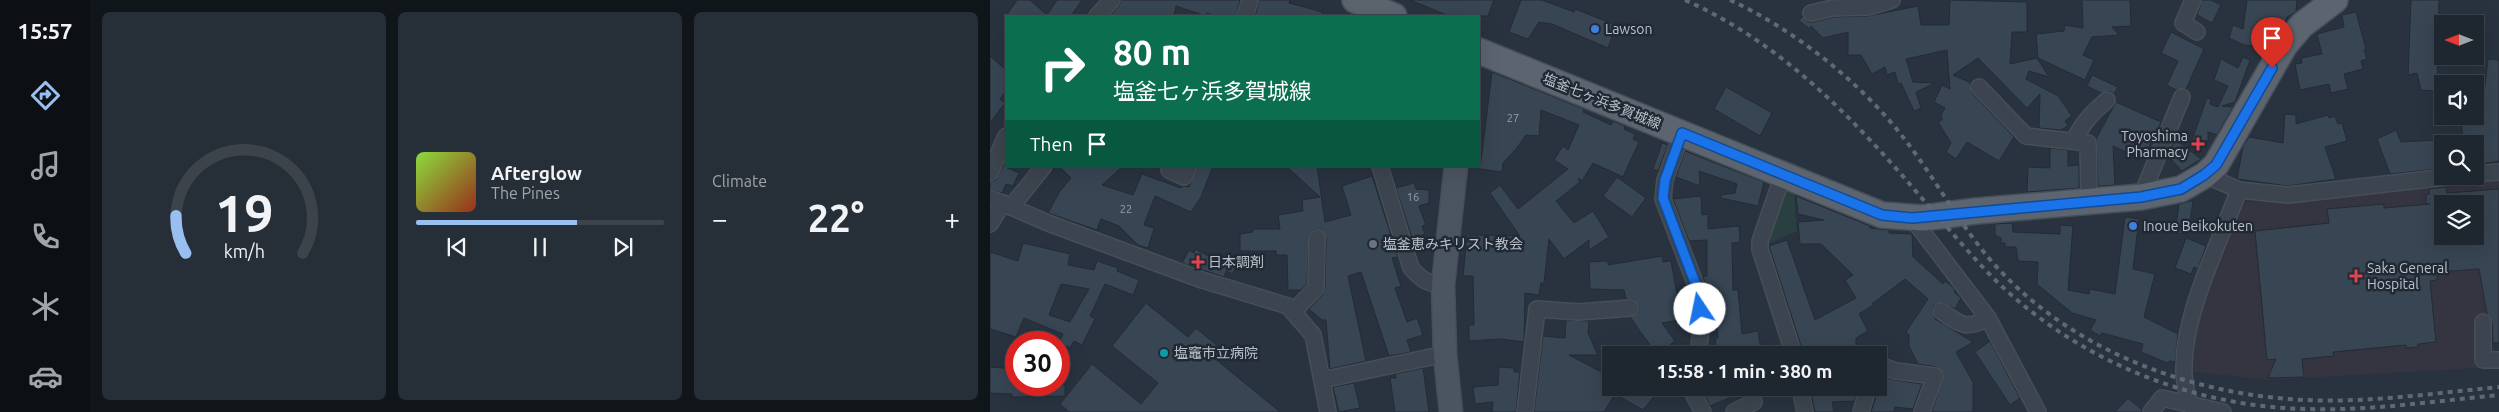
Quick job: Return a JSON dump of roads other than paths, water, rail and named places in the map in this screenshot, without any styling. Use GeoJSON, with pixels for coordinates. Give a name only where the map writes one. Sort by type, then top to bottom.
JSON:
{"type":"FeatureCollection","features":[{"type":"Feature","properties":{"kind":"main road","name":"塩釜七ヶ浜多賀城線"},"geometry":{"type":"LineString","coordinates":[[1480,51],[1882,215],[1912,218],[2141,197],[2181,189],[2216,165],[2285,45],[2302,25],[2335,0]]}},
{"type":"Feature","properties":{"kind":"main road"},"geometry":{"type":"LineString","coordinates":[[1361,7],[1390,15]]}},
{"type":"Feature","properties":{"kind":"street"},"geometry":{"type":"LineString","coordinates":[[1098,15],[1112,0]]}},
{"type":"Feature","properties":{"kind":"street"},"geometry":{"type":"LineString","coordinates":[[1245,15],[1250,0]]}},
{"type":"Feature","properties":{"kind":"street"},"geometry":{"type":"LineString","coordinates":[[1811,13],[1833,8],[1868,8],[1892,0]]}},
{"type":"Feature","properties":{"kind":"street"},"geometry":{"type":"LineString","coordinates":[[2193,0],[2183,23],[2198,32]]}},
{"type":"Feature","properties":{"kind":"street"},"geometry":{"type":"LineString","coordinates":[[1980,87],[2026,136],[2088,142],[2089,202]]}},
{"type":"Feature","properties":{"kind":"street"},"geometry":{"type":"LineString","coordinates":[[2141,197],[2182,97]]}},
{"type":"Feature","properties":{"kind":"street"},"geometry":{"type":"LineString","coordinates":[[2074,141],[2090,114],[2107,100]]}},
{"type":"Feature","properties":{"kind":"street"},"geometry":{"type":"LineString","coordinates":[[1682,133],[1665,180],[1663,198],[1697,288],[1702,320],[1699,346]]}},
{"type":"Feature","properties":{"kind":"street"},"geometry":{"type":"LineString","coordinates":[[990,173],[1005,138]]}},
{"type":"Feature","properties":{"kind":"street"},"geometry":{"type":"LineString","coordinates":[[990,224],[1001,202],[1043,167]]}},
{"type":"Feature","properties":{"kind":"street"},"geometry":{"type":"LineString","coordinates":[[1169,170],[1184,177],[1189,167]]}},
{"type":"Feature","properties":{"kind":"street"},"geometry":{"type":"LineString","coordinates":[[1380,167],[1411,268],[1421,280],[1431,284],[1442,285]]}},
{"type":"Feature","properties":{"kind":"street"},"geometry":{"type":"LineString","coordinates":[[1451,412],[1445,354],[1442,285],[1456,167]]}},
{"type":"Feature","properties":{"kind":"street"},"geometry":{"type":"LineString","coordinates":[[2484,173],[2499,172]]}},
{"type":"Feature","properties":{"kind":"street"},"geometry":{"type":"LineString","coordinates":[[1783,175],[1760,241],[1760,249],[1791,346]]}},
{"type":"Feature","properties":{"kind":"street"},"geometry":{"type":"LineString","coordinates":[[2204,175],[2239,190],[2288,195],[2434,178]]}},
{"type":"Feature","properties":{"kind":"street"},"geometry":{"type":"LineString","coordinates":[[2190,405],[2184,366],[2190,324],[2202,286],[2239,190]]}},
{"type":"Feature","properties":{"kind":"street"},"geometry":{"type":"LineString","coordinates":[[1001,202],[1048,223],[1202,280],[1288,306],[1313,335],[1328,412]]}},
{"type":"Feature","properties":{"kind":"street"},"geometry":{"type":"LineString","coordinates":[[1912,218],[1988,318],[2038,412]]}},
{"type":"Feature","properties":{"kind":"street"},"geometry":{"type":"LineString","coordinates":[[1293,312],[1316,288],[1317,238]]}},
{"type":"Feature","properties":{"kind":"street"},"geometry":{"type":"LineString","coordinates":[[1525,412],[1537,309],[1579,312],[1630,308]]}},
{"type":"Feature","properties":{"kind":"street"},"geometry":{"type":"LineString","coordinates":[[1941,311],[1956,322],[1974,326],[1988,318]]}},
{"type":"Feature","properties":{"kind":"street"},"geometry":{"type":"LineString","coordinates":[[2483,322],[2483,360],[2499,360]]}},
{"type":"Feature","properties":{"kind":"street"},"geometry":{"type":"LineString","coordinates":[[1322,380],[1445,354]]}},
{"type":"Feature","properties":{"kind":"street"},"geometry":{"type":"LineString","coordinates":[[1887,368],[1896,371],[1935,376],[1922,412]]}},
{"type":"Feature","properties":{"kind":"street"},"geometry":{"type":"LineString","coordinates":[[1694,396],[1703,412]]}},
{"type":"Feature","properties":{"kind":"street"},"geometry":{"type":"LineString","coordinates":[[1802,396],[1805,412]]}},
{"type":"Feature","properties":{"kind":"street"},"geometry":{"type":"LineString","coordinates":[[1861,412],[1866,396]]}},
{"type":"Feature","properties":{"kind":"street"},"geometry":{"type":"LineString","coordinates":[[2150,412],[2162,398],[2223,412]]}},
{"type":"Feature","properties":{"kind":"street"},"geometry":{"type":"LineString","coordinates":[[1734,412],[1754,402]]}},
{"type":"Feature","properties":{"kind":"railway"},"geometry":{"type":"LineString","coordinates":[[1685,0],[1721,18],[1787,62],[1846,115],[1873,143],[1997,282],[2040,318],[2074,341],[2109,361],[2147,377],[2186,390],[2226,400],[2266,406],[2307,409],[2355,408],[2499,395]]}},
{"type":"Feature","properties":{"kind":"railway"},"geometry":{"type":"LineString","coordinates":[[1730,0],[1779,27],[1826,60],[1849,79],[1889,120],[1906,141],[1983,251],[2014,284],[2049,314],[2087,339],[2128,359],[2171,376],[2215,388],[2260,396],[2329,401],[2378,399],[2499,387]]}},
{"type":"Feature","properties":{"kind":"place","name":"Lawson"},"geometry":{"type":"Point","coordinates":[1595,29]}},
{"type":"Feature","properties":{"kind":"place","name":"Toyoshima Pharmacy"},"geometry":{"type":"Point","coordinates":[2198,144]}},
{"type":"Feature","properties":{"kind":"place","name":"Inoue Beikokuten"},"geometry":{"type":"Point","coordinates":[2133,226]}},
{"type":"Feature","properties":{"kind":"place","name":"塩釜恵みキリスト教会"},"geometry":{"type":"Point","coordinates":[1373,244]}},
{"type":"Feature","properties":{"kind":"place","name":"日本調剤"},"geometry":{"type":"Point","coordinates":[1198,262]}},
{"type":"Feature","properties":{"kind":"place","name":"Saka General Hospital"},"geometry":{"type":"Point","coordinates":[2356,276]}},
{"type":"Feature","properties":{"kind":"place","name":"塩竈市立病院"},"geometry":{"type":"Point","coordinates":[1164,353]}}]}
